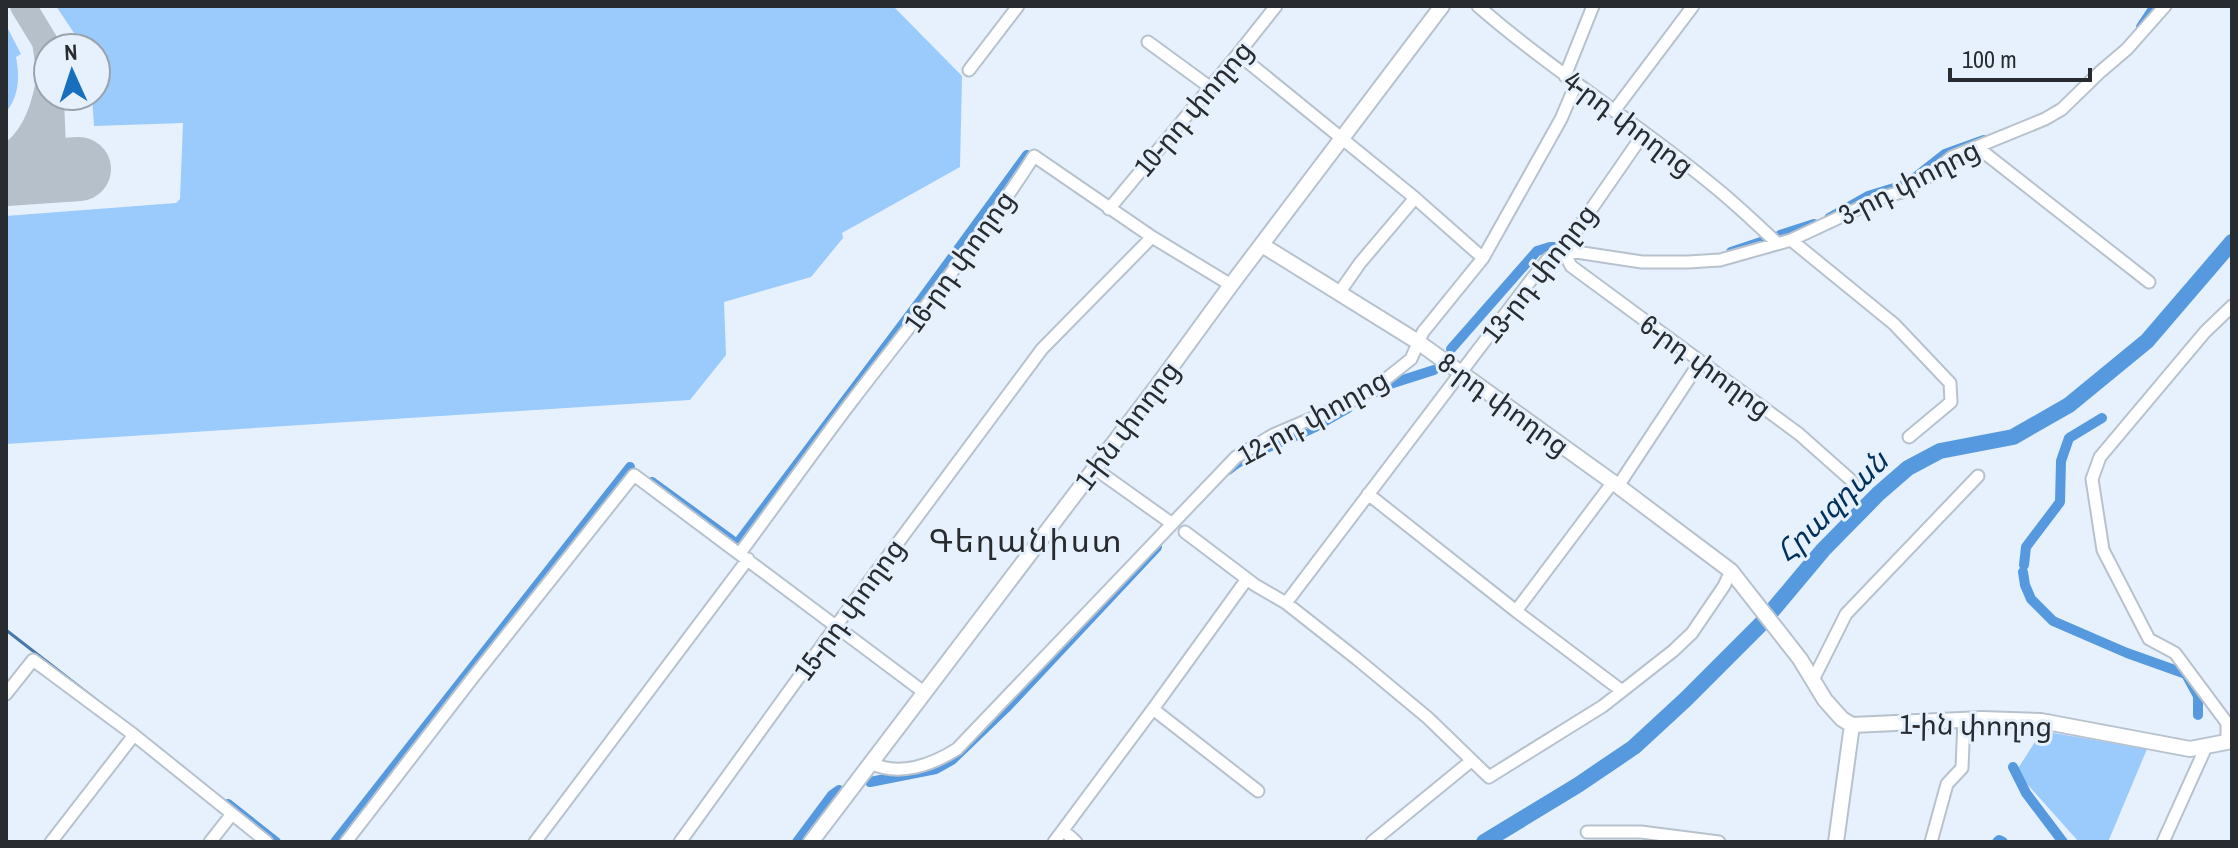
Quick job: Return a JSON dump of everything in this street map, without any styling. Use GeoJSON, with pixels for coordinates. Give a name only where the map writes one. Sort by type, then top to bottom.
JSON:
{"type":"FeatureCollection","features":[{"type":"Feature","properties":{"kind":"main road","name":"1-ին փողոց"},"geometry":{"type":"LineString","coordinates":[[811,842],[1442,6]]}},
{"type":"Feature","properties":{"kind":"main road","name":"8-րդ փողոց"},"geometry":{"type":"LineString","coordinates":[[1262,245],[1418,342],[1616,484],[1733,574],[1813,680]]}},
{"type":"Feature","properties":{"kind":"main road"},"geometry":{"type":"LineString","coordinates":[[1813,680],[1825,700],[1852,725],[1836,842]]}},
{"type":"Feature","properties":{"kind":"main road","name":"1-ին փողոց"},"geometry":{"type":"LineString","coordinates":[[1852,725],[1964,720],[2041,721],[2190,749],[2230,741]]}},
{"type":"Feature","properties":{"kind":"street"},"geometry":{"type":"LineString","coordinates":[[969,70],[1018,6]]}},
{"type":"Feature","properties":{"kind":"street","name":"10-րդ փողոց"},"geometry":{"type":"LineString","coordinates":[[1109,209],[1276,6]]}},
{"type":"Feature","properties":{"kind":"street","name":"4-րդ փողոց"},"geometry":{"type":"LineString","coordinates":[[1478,6],[1565,76],[1723,193],[1777,243]]}},
{"type":"Feature","properties":{"kind":"street"},"geometry":{"type":"LineString","coordinates":[[1565,76],[1593,6]]}},
{"type":"Feature","properties":{"kind":"street"},"geometry":{"type":"LineString","coordinates":[[1614,111],[1693,6]]}},
{"type":"Feature","properties":{"kind":"street","name":"3-րդ փողոց"},"geometry":{"type":"LineString","coordinates":[[1563,250],[1642,262],[1688,262],[1720,260],[1791,240],[1883,197],[1902,192],[1924,180],[1952,157],[2062,109],[2127,49],[2165,6]]}},
{"type":"Feature","properties":{"kind":"street"},"geometry":{"type":"LineString","coordinates":[[1148,42],[1211,88]]}},
{"type":"Feature","properties":{"kind":"street"},"geometry":{"type":"LineString","coordinates":[[1238,54],[1415,198],[1483,258]]}},
{"type":"Feature","properties":{"kind":"street","name":"12-րդ փողոց"},"geometry":{"type":"LineString","coordinates":[[871,763],[898,769],[919,767],[940,760],[957,749],[1236,457],[1273,435],[1348,403],[1377,386],[1411,359],[1423,332],[1483,258],[1561,119],[1576,84]]}},
{"type":"Feature","properties":{"kind":"street","name":"13-րդ փողոց"},"geometry":{"type":"LineString","coordinates":[[1286,603],[1548,259],[1563,250],[1644,133]]}},
{"type":"Feature","properties":{"kind":"street"},"geometry":{"type":"LineString","coordinates":[[1977,147],[2149,282]]}},
{"type":"Feature","properties":{"kind":"street","name":"16-րդ փողոց"},"geometry":{"type":"LineString","coordinates":[[535,842],[744,556],[852,400],[958,263],[1034,156],[1109,209],[1231,285]]}},
{"type":"Feature","properties":{"kind":"street"},"geometry":{"type":"LineString","coordinates":[[1339,293],[1415,198]]}},
{"type":"Feature","properties":{"kind":"street","name":"15-րդ փողոց"},"geometry":{"type":"LineString","coordinates":[[680,842],[1042,349],[1152,237]]}},
{"type":"Feature","properties":{"kind":"street"},"geometry":{"type":"LineString","coordinates":[[1791,240],[1894,324],[1950,383],[1951,402],[1909,437]]}},
{"type":"Feature","properties":{"kind":"street","name":"6-րդ փողոց"},"geometry":{"type":"LineString","coordinates":[[1563,250],[1571,266],[1799,434],[1852,481]]}},
{"type":"Feature","properties":{"kind":"street"},"geometry":{"type":"LineString","coordinates":[[2230,741],[2227,723],[2175,653],[2149,639],[2103,550],[2092,479],[2100,457],[2205,332],[2232,306]]}},
{"type":"Feature","properties":{"kind":"street"},"geometry":{"type":"LineString","coordinates":[[1516,611],[1616,484],[1700,362]]}},
{"type":"Feature","properties":{"kind":"street"},"geometry":{"type":"LineString","coordinates":[[1094,468],[1171,523]]}},
{"type":"Feature","properties":{"kind":"street"},"geometry":{"type":"LineString","coordinates":[[346,842],[634,475],[925,693]]}},
{"type":"Feature","properties":{"kind":"street"},"geometry":{"type":"LineString","coordinates":[[1813,680],[1846,614],[1978,476]]}},
{"type":"Feature","properties":{"kind":"street"},"geometry":{"type":"LineString","coordinates":[[1368,494],[1622,691]]}},
{"type":"Feature","properties":{"kind":"street"},"geometry":{"type":"LineString","coordinates":[[1185,532],[1247,579],[1286,603],[1428,718],[1489,777],[1603,706],[1692,633],[1733,574]]}},
{"type":"Feature","properties":{"kind":"street"},"geometry":{"type":"LineString","coordinates":[[1054,842],[1247,579]]}},
{"type":"Feature","properties":{"kind":"street"},"geometry":{"type":"LineString","coordinates":[[6,694],[33,660],[134,735],[267,842]]}},
{"type":"Feature","properties":{"kind":"street"},"geometry":{"type":"LineString","coordinates":[[1153,709],[1258,791]]}},
{"type":"Feature","properties":{"kind":"street"},"geometry":{"type":"LineString","coordinates":[[1931,842],[1947,784],[1962,768],[1964,720]]}},
{"type":"Feature","properties":{"kind":"street"},"geometry":{"type":"LineString","coordinates":[[51,842],[134,735]]}},
{"type":"Feature","properties":{"kind":"street"},"geometry":{"type":"LineString","coordinates":[[2163,842],[2206,747]]}},
{"type":"Feature","properties":{"kind":"street"},"geometry":{"type":"LineString","coordinates":[[1372,842],[1471,761]]}},
{"type":"Feature","properties":{"kind":"street"},"geometry":{"type":"LineString","coordinates":[[210,842],[232,814]]}},
{"type":"Feature","properties":{"kind":"street"},"geometry":{"type":"LineString","coordinates":[[1064,831],[1076,842]]}},
{"type":"Feature","properties":{"kind":"street"},"geometry":{"type":"LineString","coordinates":[[1587,832],[1641,832],[1719,842]]}},
{"type":"Feature","properties":{"kind":"shaded area"},"geometry":{"type":"Polygon","coordinates":[[[56,6],[893,6],[962,76],[960,167],[842,233],[843,238],[811,277],[724,302],[726,355],[690,400],[6,444],[6,216],[176,203],[180,199],[183,123],[94,126],[93,112],[112,112],[112,32],[73,32],[56,6]]]}},
{"type":"Feature","properties":{"kind":"shaded area"},"geometry":{"type":"Polygon","coordinates":[[[6,25],[21,54],[16,57],[16,93],[6,112],[6,25]]]}},
{"type":"Feature","properties":{"kind":"shaded area"},"geometry":{"type":"Polygon","coordinates":[[[2042,731],[2147,749],[2108,842],[2079,842],[2020,776],[2017,770],[2042,731]]]}},
{"type":"Feature","properties":{"kind":"waterway"},"geometry":{"type":"LineString","coordinates":[[2141,27],[2155,6]]}},
{"type":"Feature","properties":{"kind":"waterway"},"geometry":{"type":"LineString","coordinates":[[1829,218],[1868,196],[1907,184],[1945,154],[1984,140]]}},
{"type":"Feature","properties":{"kind":"waterway"},"geometry":{"type":"LineString","coordinates":[[652,482],[737,544],[1027,155]]}},
{"type":"Feature","properties":{"kind":"waterway"},"geometry":{"type":"LineString","coordinates":[[1780,235],[1814,224]]}},
{"type":"Feature","properties":{"kind":"waterway"},"geometry":{"type":"LineString","coordinates":[[1731,252],[1767,240]]}},
{"type":"Feature","properties":{"kind":"waterway","name":"Հրազդան"},"geometry":{"type":"LineString","coordinates":[[1484,842],[1634,747],[1761,624],[1823,550],[1908,468],[1940,451],[2013,437],[2069,405],[2147,341],[2232,242]]}},
{"type":"Feature","properties":{"kind":"waterway"},"geometry":{"type":"LineString","coordinates":[[1451,349],[1537,251],[1560,247]]}},
{"type":"Feature","properties":{"kind":"waterway"},"geometry":{"type":"LineString","coordinates":[[1376,392],[1387,385],[1434,370]]}},
{"type":"Feature","properties":{"kind":"waterway"},"geometry":{"type":"LineString","coordinates":[[1228,470],[1348,408]]}},
{"type":"Feature","properties":{"kind":"waterway"},"geometry":{"type":"LineString","coordinates":[[2024,565],[2026,547],[2060,502],[2061,461],[2069,438],[2102,418]]}},
{"type":"Feature","properties":{"kind":"waterway"},"geometry":{"type":"LineString","coordinates":[[335,842],[630,467]]}},
{"type":"Feature","properties":{"kind":"waterway"},"geometry":{"type":"LineString","coordinates":[[870,782],[936,769],[952,760],[1006,708],[1157,547]]}},
{"type":"Feature","properties":{"kind":"waterway"},"geometry":{"type":"LineString","coordinates":[[2023,572],[2031,599],[2053,621],[2186,674],[2198,696],[2198,715]]}},
{"type":"Feature","properties":{"kind":"waterway"},"geometry":{"type":"LineString","coordinates":[[6,630],[117,716]]}},
{"type":"Feature","properties":{"kind":"waterway"},"geometry":{"type":"LineString","coordinates":[[2013,767],[2026,793],[2063,842]]}},
{"type":"Feature","properties":{"kind":"waterway"},"geometry":{"type":"LineString","coordinates":[[797,842],[839,790]]}},
{"type":"Feature","properties":{"kind":"waterway"},"geometry":{"type":"LineString","coordinates":[[228,804],[276,842]]}},
{"type":"Feature","properties":{"kind":"waterway"},"geometry":{"type":"LineString","coordinates":[[1997,842],[2003,842]]}},
{"type":"Feature","properties":{"kind":"taxiway"},"geometry":{"type":"LineString","coordinates":[[23,6],[39,32]]}},
{"type":"Feature","properties":{"kind":"taxiway"},"geometry":{"type":"LineString","coordinates":[[6,158],[23,144],[41,112]]}},
{"type":"Feature","properties":{"kind":"taxiway"},"geometry":{"type":"LineString","coordinates":[[52,112],[54,171]]}},
{"type":"Feature","properties":{"kind":"runway"},"geometry":{"type":"LineString","coordinates":[[6,174],[79,169]]}},
{"type":"Feature","properties":{"kind":"district","name":"Գեղանիստ"},"geometry":{"type":"Point","coordinates":[1026,541]}}]}
